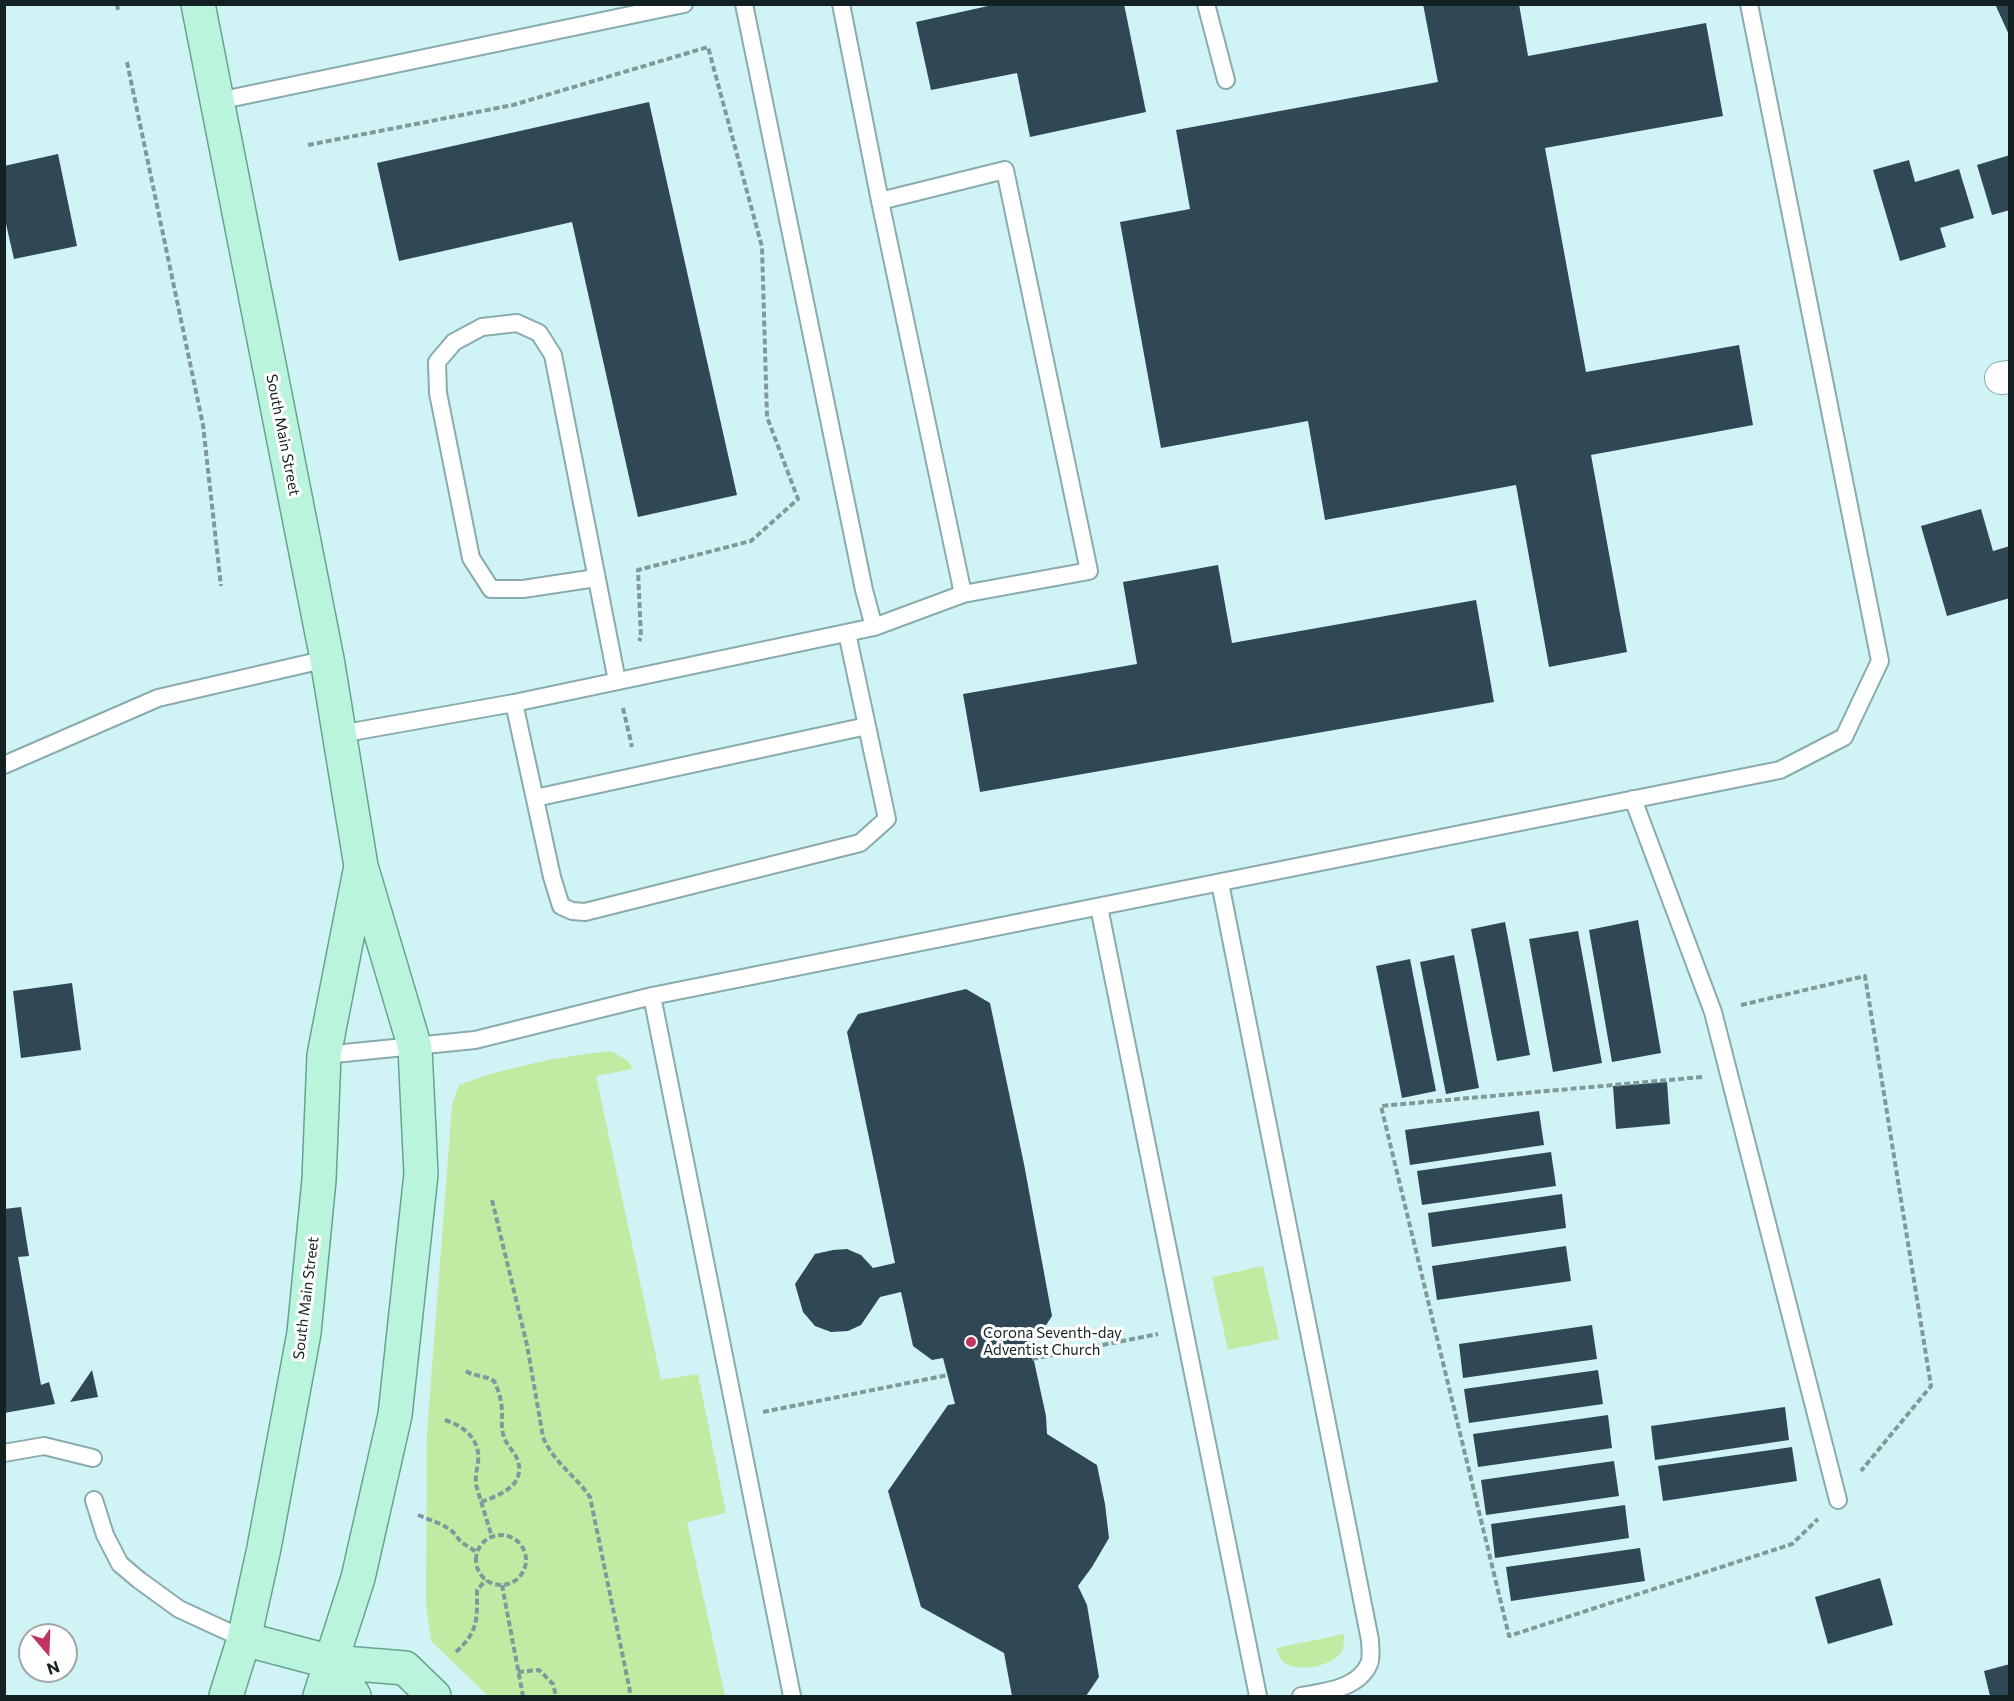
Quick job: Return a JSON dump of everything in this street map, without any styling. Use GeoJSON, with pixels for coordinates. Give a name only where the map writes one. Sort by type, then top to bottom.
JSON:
{"type":"FeatureCollection","features":[{"type":"Feature","properties":{"kind":"main road","name":"South Main Street"},"geometry":{"type":"LineString","coordinates":[[198,4],[327,659],[361,866],[415,1048],[421,1174],[395,1415],[358,1578],[320,1696]]}},
{"type":"Feature","properties":{"kind":"main road","name":"South Main Street"},"geometry":{"type":"LineString","coordinates":[[226,1696],[244,1639],[266,1539],[304,1332],[319,1180],[324,1055],[361,866]]}},
{"type":"Feature","properties":{"kind":"main road"},"geometry":{"type":"LineString","coordinates":[[244,1639],[331,1662],[405,1668],[434,1696]]}},
{"type":"Feature","properties":{"kind":"main road"},"geometry":{"type":"LineString","coordinates":[[331,1662],[354,1696]]}},
{"type":"Feature","properties":{"kind":"lane"},"geometry":{"type":"LineString","coordinates":[[218,101],[684,4]]}},
{"type":"Feature","properties":{"kind":"lane"},"geometry":{"type":"LineString","coordinates":[[744,4],[864,590],[874,627]]}},
{"type":"Feature","properties":{"kind":"lane"},"geometry":{"type":"LineString","coordinates":[[841,4],[963,594]]}},
{"type":"Feature","properties":{"kind":"lane"},"geometry":{"type":"LineString","coordinates":[[1206,4],[1226,80]]}},
{"type":"Feature","properties":{"kind":"lane"},"geometry":{"type":"LineString","coordinates":[[324,1055],[415,1048],[475,1040],[652,996],[1780,770],[1844,737],[1880,661],[1749,4]]}},
{"type":"Feature","properties":{"kind":"lane"},"geometry":{"type":"LineString","coordinates":[[340,734],[514,703],[847,633],[874,627],[963,594],[1089,571],[1005,170],[880,201]]}},
{"type":"Feature","properties":{"kind":"lane"},"geometry":{"type":"LineString","coordinates":[[596,578],[523,589],[491,589],[471,558],[438,393],[436,362],[454,342],[482,327],[517,323],[539,333],[553,355],[617,681]]}},
{"type":"Feature","properties":{"kind":"lane"},"geometry":{"type":"LineString","coordinates":[[514,703],[552,877],[561,906],[572,911],[585,912],[860,843],[887,819],[847,633]]}},
{"type":"Feature","properties":{"kind":"lane"},"geometry":{"type":"LineString","coordinates":[[4,765],[159,698],[327,659]]}},
{"type":"Feature","properties":{"kind":"lane"},"geometry":{"type":"LineString","coordinates":[[535,798],[867,726]]}},
{"type":"Feature","properties":{"kind":"lane"},"geometry":{"type":"LineString","coordinates":[[1633,799],[1713,1012],[1838,1500]]}},
{"type":"Feature","properties":{"kind":"lane"},"geometry":{"type":"LineString","coordinates":[[1220,883],[1370,1640],[1370,1662],[1362,1674],[1339,1689],[1301,1696]]}},
{"type":"Feature","properties":{"kind":"lane"},"geometry":{"type":"LineString","coordinates":[[1099,907],[1258,1696]]}},
{"type":"Feature","properties":{"kind":"lane"},"geometry":{"type":"LineString","coordinates":[[652,996],[792,1696]]}},
{"type":"Feature","properties":{"kind":"lane"},"geometry":{"type":"LineString","coordinates":[[4,1453],[44,1446],[93,1458]]}},
{"type":"Feature","properties":{"kind":"lane"},"geometry":{"type":"LineString","coordinates":[[94,1500],[105,1535],[120,1564],[179,1609],[244,1639]]}},
{"type":"Feature","properties":{"kind":"path"},"geometry":{"type":"LineString","coordinates":[[117,4],[118,10]]}},
{"type":"Feature","properties":{"kind":"path"},"geometry":{"type":"LineString","coordinates":[[308,145],[513,105],[708,47],[762,247],[766,417],[798,499],[751,541],[638,570],[641,637],[617,681],[639,776]]}},
{"type":"Feature","properties":{"kind":"path"},"geometry":{"type":"LineString","coordinates":[[127,62],[203,425],[221,586]]}},
{"type":"Feature","properties":{"kind":"path"},"geometry":{"type":"LineString","coordinates":[[1713,1012],[1865,976],[1931,1386],[1838,1500],[1792,1544],[1509,1636],[1381,1106],[1729,1075]]}},
{"type":"Feature","properties":{"kind":"path"},"geometry":{"type":"LineString","coordinates":[[492,1200],[527,1345],[543,1437],[548,1450],[555,1459],[572,1474],[590,1497],[631,1696]]}},
{"type":"Feature","properties":{"kind":"path"},"geometry":{"type":"LineString","coordinates":[[1032,1359],[1184,1328]]}},
{"type":"Feature","properties":{"kind":"path"},"geometry":{"type":"LineString","coordinates":[[466,1371],[474,1376],[482,1376],[494,1381],[500,1398],[503,1436],[518,1462],[519,1473],[511,1488],[501,1495],[481,1502]]}},
{"type":"Feature","properties":{"kind":"path"},"geometry":{"type":"LineString","coordinates":[[736,1418],[948,1375]]}},
{"type":"Feature","properties":{"kind":"path"},"geometry":{"type":"LineString","coordinates":[[445,1420],[462,1427],[474,1441],[478,1460],[475,1477],[492,1537]]}},
{"type":"Feature","properties":{"kind":"path"},"geometry":{"type":"LineString","coordinates":[[418,1515],[443,1525],[461,1542],[478,1553]]}},
{"type":"Feature","properties":{"kind":"path"},"geometry":{"type":"LineString","coordinates":[[503,1535],[512,1537],[524,1548],[526,1564],[517,1579],[502,1584],[486,1580],[477,1567],[481,1545],[492,1537],[503,1535]]}},
{"type":"Feature","properties":{"kind":"path"},"geometry":{"type":"LineString","coordinates":[[456,1652],[475,1631],[477,1590],[486,1580]]}},
{"type":"Feature","properties":{"kind":"path"},"geometry":{"type":"LineString","coordinates":[[502,1584],[523,1696]]}},
{"type":"Feature","properties":{"kind":"path"},"geometry":{"type":"LineString","coordinates":[[518,1672],[539,1670],[553,1684],[556,1696]]}},
{"type":"Feature","properties":{"kind":"green space"},"geometry":{"type":"Polygon","coordinates":[[[611,1051],[628,1061],[633,1069],[596,1076],[661,1380],[698,1374],[726,1513],[687,1522],[725,1696],[488,1696],[431,1641],[426,1603],[427,1433],[452,1105],[459,1085],[534,1063],[611,1051]]]}},
{"type":"Feature","properties":{"kind":"green space"},"geometry":{"type":"Polygon","coordinates":[[[1263,1266],[1279,1339],[1228,1350],[1212,1277],[1263,1266]]]}},
{"type":"Feature","properties":{"kind":"green space"},"geometry":{"type":"Polygon","coordinates":[[[1344,1634],[1343,1649],[1339,1655],[1315,1667],[1288,1665],[1282,1661],[1276,1648],[1344,1634]]]}},
{"type":"Feature","properties":{"kind":"building"},"geometry":{"type":"Polygon","coordinates":[[[997,4],[1124,4],[1146,112],[1030,137],[1017,73],[931,90],[916,22],[997,4]]]}},
{"type":"Feature","properties":{"kind":"building"},"geometry":{"type":"Polygon","coordinates":[[[1423,4],[1519,4],[1528,56],[1706,23],[1723,116],[1545,148],[1586,372],[1739,345],[1753,425],[1591,455],[1627,652],[1549,667],[1516,485],[1325,520],[1308,421],[1161,448],[1120,222],[1190,209],[1176,130],[1438,82],[1423,4]]]}},
{"type":"Feature","properties":{"kind":"building"},"geometry":{"type":"Polygon","coordinates":[[[1995,4],[2010,4],[2010,37],[1995,4]]]}},
{"type":"Feature","properties":{"kind":"building"},"geometry":{"type":"Polygon","coordinates":[[[649,102],[737,495],[638,517],[572,222],[399,261],[377,163],[649,102]]]}},
{"type":"Feature","properties":{"kind":"building"},"geometry":{"type":"Polygon","coordinates":[[[58,154],[77,246],[14,259],[4,215],[4,166],[58,154]]]}},
{"type":"Feature","properties":{"kind":"building"},"geometry":{"type":"Polygon","coordinates":[[[2010,155],[2010,210],[1992,215],[1977,165],[2010,155]]]}},
{"type":"Feature","properties":{"kind":"building"},"geometry":{"type":"Polygon","coordinates":[[[1909,160],[1915,182],[1959,169],[1974,218],[1940,228],[1946,247],[1900,261],[1873,170],[1909,160]]]}},
{"type":"Feature","properties":{"kind":"building"},"geometry":{"type":"Polygon","coordinates":[[[1981,509],[1993,551],[2010,546],[2010,598],[1947,616],[1921,526],[1981,509]]]}},
{"type":"Feature","properties":{"kind":"building"},"geometry":{"type":"Polygon","coordinates":[[[1218,565],[1232,643],[1476,600],[1494,702],[980,792],[963,694],[1137,664],[1123,582],[1218,565]]]}},
{"type":"Feature","properties":{"kind":"building"},"geometry":{"type":"Polygon","coordinates":[[[1638,920],[1661,1053],[1612,1062],[1589,930],[1638,920]]]}},
{"type":"Feature","properties":{"kind":"building"},"geometry":{"type":"Polygon","coordinates":[[[1505,922],[1530,1055],[1497,1061],[1471,929],[1505,922]]]}},
{"type":"Feature","properties":{"kind":"building"},"geometry":{"type":"Polygon","coordinates":[[[1578,931],[1602,1063],[1553,1072],[1529,939],[1578,931]]]}},
{"type":"Feature","properties":{"kind":"building"},"geometry":{"type":"Polygon","coordinates":[[[1454,955],[1479,1088],[1446,1094],[1420,962],[1454,955]]]}},
{"type":"Feature","properties":{"kind":"building"},"geometry":{"type":"Polygon","coordinates":[[[1410,959],[1436,1091],[1402,1098],[1376,966],[1410,959]]]}},
{"type":"Feature","properties":{"kind":"building"},"geometry":{"type":"Polygon","coordinates":[[[72,983],[81,1050],[21,1058],[13,991],[72,983]]]}},
{"type":"Feature","properties":{"kind":"building","name":"Corona Seventh-day Adventist Church"},"geometry":{"type":"Polygon","coordinates":[[[966,989],[990,1003],[1024,1164],[1052,1316],[1041,1333],[1029,1338],[1046,1416],[1047,1434],[1097,1465],[1105,1504],[1109,1538],[1078,1586],[1087,1605],[1099,1677],[1086,1696],[1012,1696],[1004,1653],[921,1607],[888,1491],[948,1405],[955,1404],[943,1358],[932,1360],[913,1346],[901,1292],[880,1297],[861,1325],[848,1331],[831,1332],[815,1326],[803,1312],[795,1284],[815,1254],[833,1250],[847,1249],[861,1255],[873,1268],[895,1263],[847,1032],[858,1014],[966,989]]]}},
{"type":"Feature","properties":{"kind":"building"},"geometry":{"type":"Polygon","coordinates":[[[1667,1082],[1670,1124],[1616,1129],[1613,1086],[1667,1082]]]}},
{"type":"Feature","properties":{"kind":"building"},"geometry":{"type":"Polygon","coordinates":[[[1539,1111],[1544,1145],[1410,1165],[1405,1130],[1539,1111]]]}},
{"type":"Feature","properties":{"kind":"building"},"geometry":{"type":"Polygon","coordinates":[[[1551,1152],[1556,1186],[1422,1205],[1417,1171],[1551,1152]]]}},
{"type":"Feature","properties":{"kind":"building"},"geometry":{"type":"Polygon","coordinates":[[[1562,1194],[1566,1228],[1432,1247],[1428,1213],[1562,1194]]]}},
{"type":"Feature","properties":{"kind":"building"},"geometry":{"type":"Polygon","coordinates":[[[21,1207],[29,1256],[18,1257],[41,1385],[49,1382],[55,1404],[4,1413],[4,1209],[21,1207]]]}},
{"type":"Feature","properties":{"kind":"building"},"geometry":{"type":"Polygon","coordinates":[[[1566,1246],[1571,1281],[1437,1300],[1432,1266],[1566,1246]]]}},
{"type":"Feature","properties":{"kind":"building"},"geometry":{"type":"Polygon","coordinates":[[[1592,1325],[1597,1359],[1463,1378],[1459,1344],[1592,1325]]]}},
{"type":"Feature","properties":{"kind":"building"},"geometry":{"type":"Polygon","coordinates":[[[92,1370],[98,1397],[70,1402],[92,1370]]]}},
{"type":"Feature","properties":{"kind":"building"},"geometry":{"type":"Polygon","coordinates":[[[1598,1370],[1603,1404],[1469,1423],[1464,1389],[1598,1370]]]}},
{"type":"Feature","properties":{"kind":"building"},"geometry":{"type":"Polygon","coordinates":[[[1785,1407],[1789,1440],[1655,1460],[1651,1426],[1785,1407]]]}},
{"type":"Feature","properties":{"kind":"building"},"geometry":{"type":"Polygon","coordinates":[[[1608,1415],[1612,1448],[1478,1467],[1473,1434],[1608,1415]]]}},
{"type":"Feature","properties":{"kind":"building"},"geometry":{"type":"Polygon","coordinates":[[[1792,1447],[1797,1481],[1663,1501],[1658,1466],[1792,1447]]]}},
{"type":"Feature","properties":{"kind":"building"},"geometry":{"type":"Polygon","coordinates":[[[1614,1461],[1619,1496],[1486,1515],[1481,1480],[1614,1461]]]}},
{"type":"Feature","properties":{"kind":"building"},"geometry":{"type":"Polygon","coordinates":[[[1625,1505],[1629,1538],[1495,1558],[1491,1524],[1625,1505]]]}},
{"type":"Feature","properties":{"kind":"building"},"geometry":{"type":"Polygon","coordinates":[[[1640,1548],[1645,1581],[1511,1601],[1506,1567],[1640,1548]]]}},
{"type":"Feature","properties":{"kind":"building"},"geometry":{"type":"Polygon","coordinates":[[[1880,1578],[1893,1625],[1828,1644],[1815,1597],[1880,1578]]]}},
{"type":"Feature","properties":{"kind":"building"},"geometry":{"type":"Polygon","coordinates":[[[2010,1664],[2010,1696],[1990,1696],[1984,1671],[2010,1664]]]}},
{"type":"Feature","properties":{"kind":"place","name":"Corona Seventh-day Adventist Church"},"geometry":{"type":"Point","coordinates":[971,1342]}}]}
